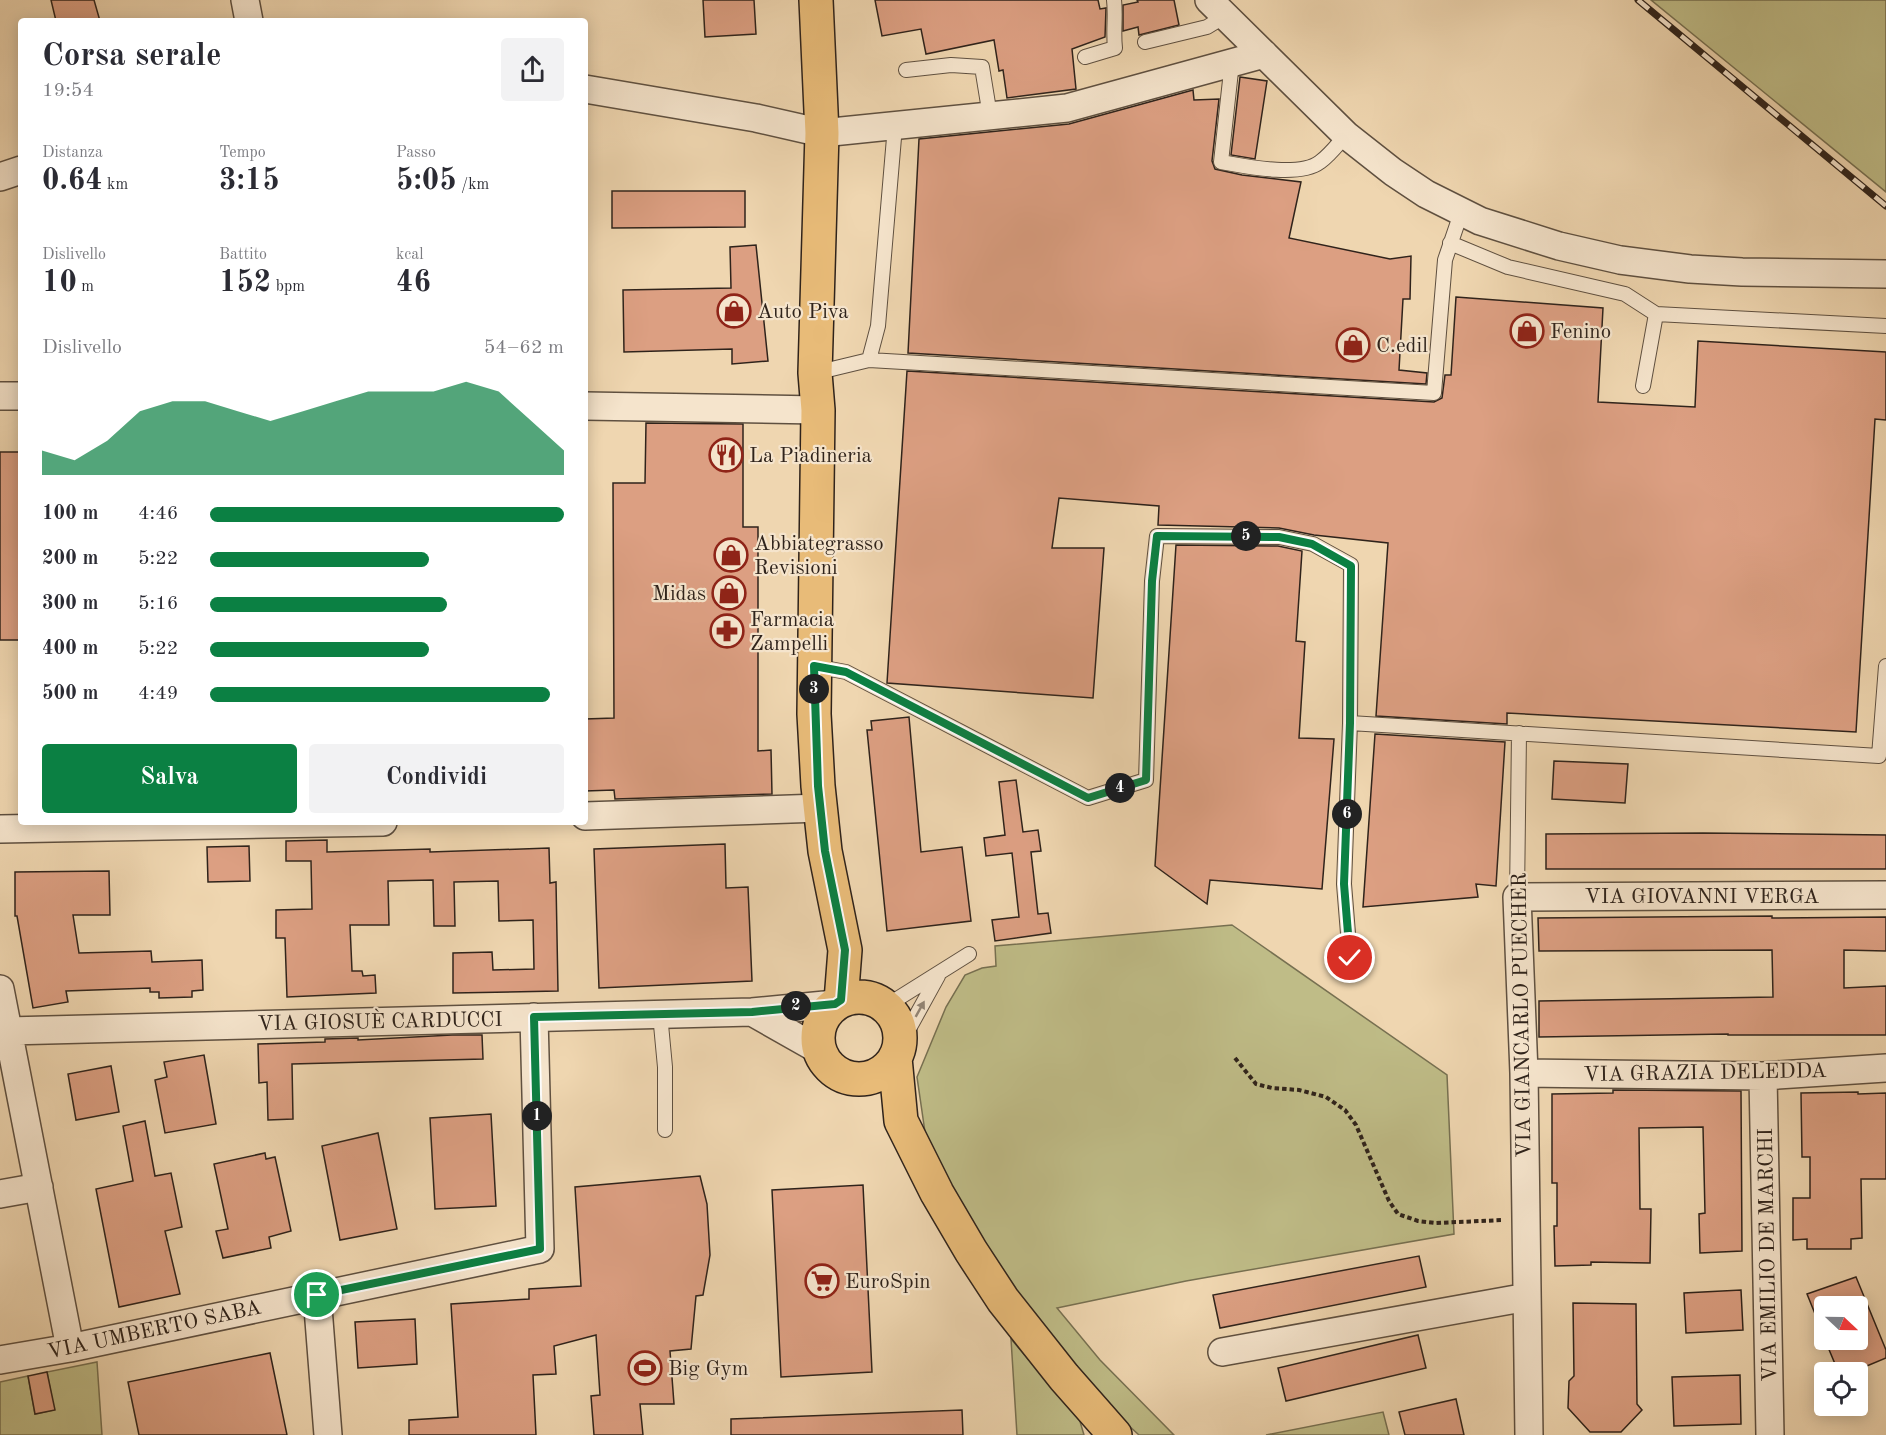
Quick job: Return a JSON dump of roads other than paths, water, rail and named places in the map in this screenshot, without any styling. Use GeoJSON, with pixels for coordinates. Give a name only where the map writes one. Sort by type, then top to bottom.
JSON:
{"type":"FeatureCollection","features":[{"type":"Feature","properties":{"kind":"main road"},"geometry":{"type":"LineString","coordinates":[[816,0],[822,133],[815,373],[818,410],[814,714],[825,851],[845,950],[838,1002]]}},
{"type":"Feature","properties":{"kind":"main road"},"geometry":{"type":"LineString","coordinates":[[845,950],[881,1003],[897,1020],[900,1031],[897,1052],[901,1121]]}},
{"type":"Feature","properties":{"kind":"main road"},"geometry":{"type":"LineString","coordinates":[[881,1003],[860,996],[838,1002],[826,1012],[817,1036],[819,1050],[825,1062],[835,1072],[854,1079],[901,1121],[937,1193],[1003,1300],[1090,1420],[1115,1435]]}},
{"type":"Feature","properties":{"kind":"main road"},"geometry":{"type":"LineString","coordinates":[[854,1079],[874,1077],[886,1069],[897,1052]]}},
{"type":"Feature","properties":{"kind":"street"},"geometry":{"type":"LineString","coordinates":[[245,0],[248,18]]}},
{"type":"Feature","properties":{"kind":"street"},"geometry":{"type":"LineString","coordinates":[[1217,8],[1346,135],[1393,172],[1461,213],[1559,246],[1620,260],[1690,269],[1742,272],[1886,274]]}},
{"type":"Feature","properties":{"kind":"street"},"geometry":{"type":"LineString","coordinates":[[588,90],[756,118],[822,133],[1067,108],[1264,54]]}},
{"type":"Feature","properties":{"kind":"street"},"geometry":{"type":"LineString","coordinates":[[0,177],[18,171]]}},
{"type":"Feature","properties":{"kind":"street"},"geometry":{"type":"LineString","coordinates":[[0,396],[18,396]]}},
{"type":"Feature","properties":{"kind":"street"},"geometry":{"type":"LineString","coordinates":[[588,406],[818,410]]}},
{"type":"Feature","properties":{"kind":"street"},"geometry":{"type":"LineString","coordinates":[[588,816],[820,808]]}},
{"type":"Feature","properties":{"kind":"street"},"geometry":{"type":"LineString","coordinates":[[0,829],[217,825]]}},
{"type":"Feature","properties":{"kind":"street","name":"VIA GIOVANNI VERGA"},"geometry":{"type":"LineString","coordinates":[[1517,897],[1886,896]]}},
{"type":"Feature","properties":{"kind":"street","name":"VIA GIANCARLO PUECHER"},"geometry":{"type":"LineString","coordinates":[[1517,897],[1524,1073],[1528,1435]]}},
{"type":"Feature","properties":{"kind":"street"},"geometry":{"type":"LineString","coordinates":[[0,989],[70,1348]]}},
{"type":"Feature","properties":{"kind":"street","name":"VIA GIOSUÈ CARDUCCI"},"geometry":{"type":"LineString","coordinates":[[8,1031],[752,1012],[838,1002]]}},
{"type":"Feature","properties":{"kind":"street"},"geometry":{"type":"LineString","coordinates":[[752,1012],[819,1050]]}},
{"type":"Feature","properties":{"kind":"street","name":"VIA UMBERTO SABA"},"geometry":{"type":"LineString","coordinates":[[0,1360],[70,1348],[540,1249],[534,1017]]}},
{"type":"Feature","properties":{"kind":"street","name":"VIA GRAZIA DELEDDA"},"geometry":{"type":"LineString","coordinates":[[1524,1073],[1763,1076],[1886,1068]]}},
{"type":"Feature","properties":{"kind":"street","name":"VIA EMILIO DE MARCHI"},"geometry":{"type":"LineString","coordinates":[[1763,1076],[1770,1435]]}},
{"type":"Feature","properties":{"kind":"street"},"geometry":{"type":"LineString","coordinates":[[0,1194],[39,1187]]}},
{"type":"Feature","properties":{"kind":"street"},"geometry":{"type":"LineString","coordinates":[[317,1295],[328,1435]]}},
{"type":"Feature","properties":{"kind":"street"},"geometry":{"type":"LineString","coordinates":[[1222,1352],[1527,1297]]}},
{"type":"Feature","properties":{"kind":"lane"},"geometry":{"type":"LineString","coordinates":[[1084,57],[1115,48],[1114,0]]}},
{"type":"Feature","properties":{"kind":"lane"},"geometry":{"type":"LineString","coordinates":[[1145,42],[1207,27],[1217,8]]}},
{"type":"Feature","properties":{"kind":"lane"},"geometry":{"type":"LineString","coordinates":[[1232,62],[1221,162],[1263,168],[1301,169],[1318,164],[1346,135]]}},
{"type":"Feature","properties":{"kind":"lane"},"geometry":{"type":"LineString","coordinates":[[906,70],[951,65],[982,67],[990,116]]}},
{"type":"Feature","properties":{"kind":"lane"},"geometry":{"type":"LineString","coordinates":[[869,360],[879,326],[895,126]]}},
{"type":"Feature","properties":{"kind":"lane"},"geometry":{"type":"LineString","coordinates":[[815,373],[869,360],[1434,393],[1444,260],[1461,213]]}},
{"type":"Feature","properties":{"kind":"lane"},"geometry":{"type":"LineString","coordinates":[[1450,243],[1509,267],[1625,294],[1656,314],[1886,326]]}},
{"type":"Feature","properties":{"kind":"lane"},"geometry":{"type":"LineString","coordinates":[[1643,386],[1656,314]]}},
{"type":"Feature","properties":{"kind":"lane"},"geometry":{"type":"LineString","coordinates":[[814,666],[846,672],[1088,798],[1146,780],[1152,581],[1157,536],[1279,537],[1312,544],[1351,566],[1350,723],[1344,884],[1350,958]]}},
{"type":"Feature","properties":{"kind":"lane"},"geometry":{"type":"LineString","coordinates":[[1350,723],[1882,756],[1886,666]]}},
{"type":"Feature","properties":{"kind":"lane","name":"VIA GIANCARLO PUECHER"},"geometry":{"type":"LineString","coordinates":[[1517,897],[1519,733]]}},
{"type":"Feature","properties":{"kind":"lane"},"geometry":{"type":"LineString","coordinates":[[881,1003],[940,973],[969,954]]}},
{"type":"Feature","properties":{"kind":"lane"},"geometry":{"type":"LineString","coordinates":[[897,1052],[940,973]]}},
{"type":"Feature","properties":{"kind":"lane"},"geometry":{"type":"LineString","coordinates":[[660,1014],[665,1067],[665,1131]]}},
{"type":"Feature","properties":{"kind":"railway"},"geometry":{"type":"LineString","coordinates":[[1638,0],[1886,206]]}},
{"type":"Feature","properties":{"kind":"place","name":"Auto Piva"},"geometry":{"type":"Point","coordinates":[734,311]}},
{"type":"Feature","properties":{"kind":"place","name":"Fenino"},"geometry":{"type":"Point","coordinates":[1527,331]}},
{"type":"Feature","properties":{"kind":"place","name":"C.edil"},"geometry":{"type":"Point","coordinates":[1353,345]}},
{"type":"Feature","properties":{"kind":"place","name":"La Piadineria"},"geometry":{"type":"Point","coordinates":[726,455]}},
{"type":"Feature","properties":{"kind":"place","name":"Abbiategrasso Revisioni"},"geometry":{"type":"Point","coordinates":[731,555]}},
{"type":"Feature","properties":{"kind":"place","name":"Midas"},"geometry":{"type":"Point","coordinates":[729,593]}},
{"type":"Feature","properties":{"kind":"place","name":"Farmacia Zampelli"},"geometry":{"type":"Point","coordinates":[727,631]}},
{"type":"Feature","properties":{"kind":"place","name":"EuroSpin"},"geometry":{"type":"Point","coordinates":[822,1281]}},
{"type":"Feature","properties":{"kind":"place","name":"Big Gym"},"geometry":{"type":"Point","coordinates":[645,1368]}}]}
